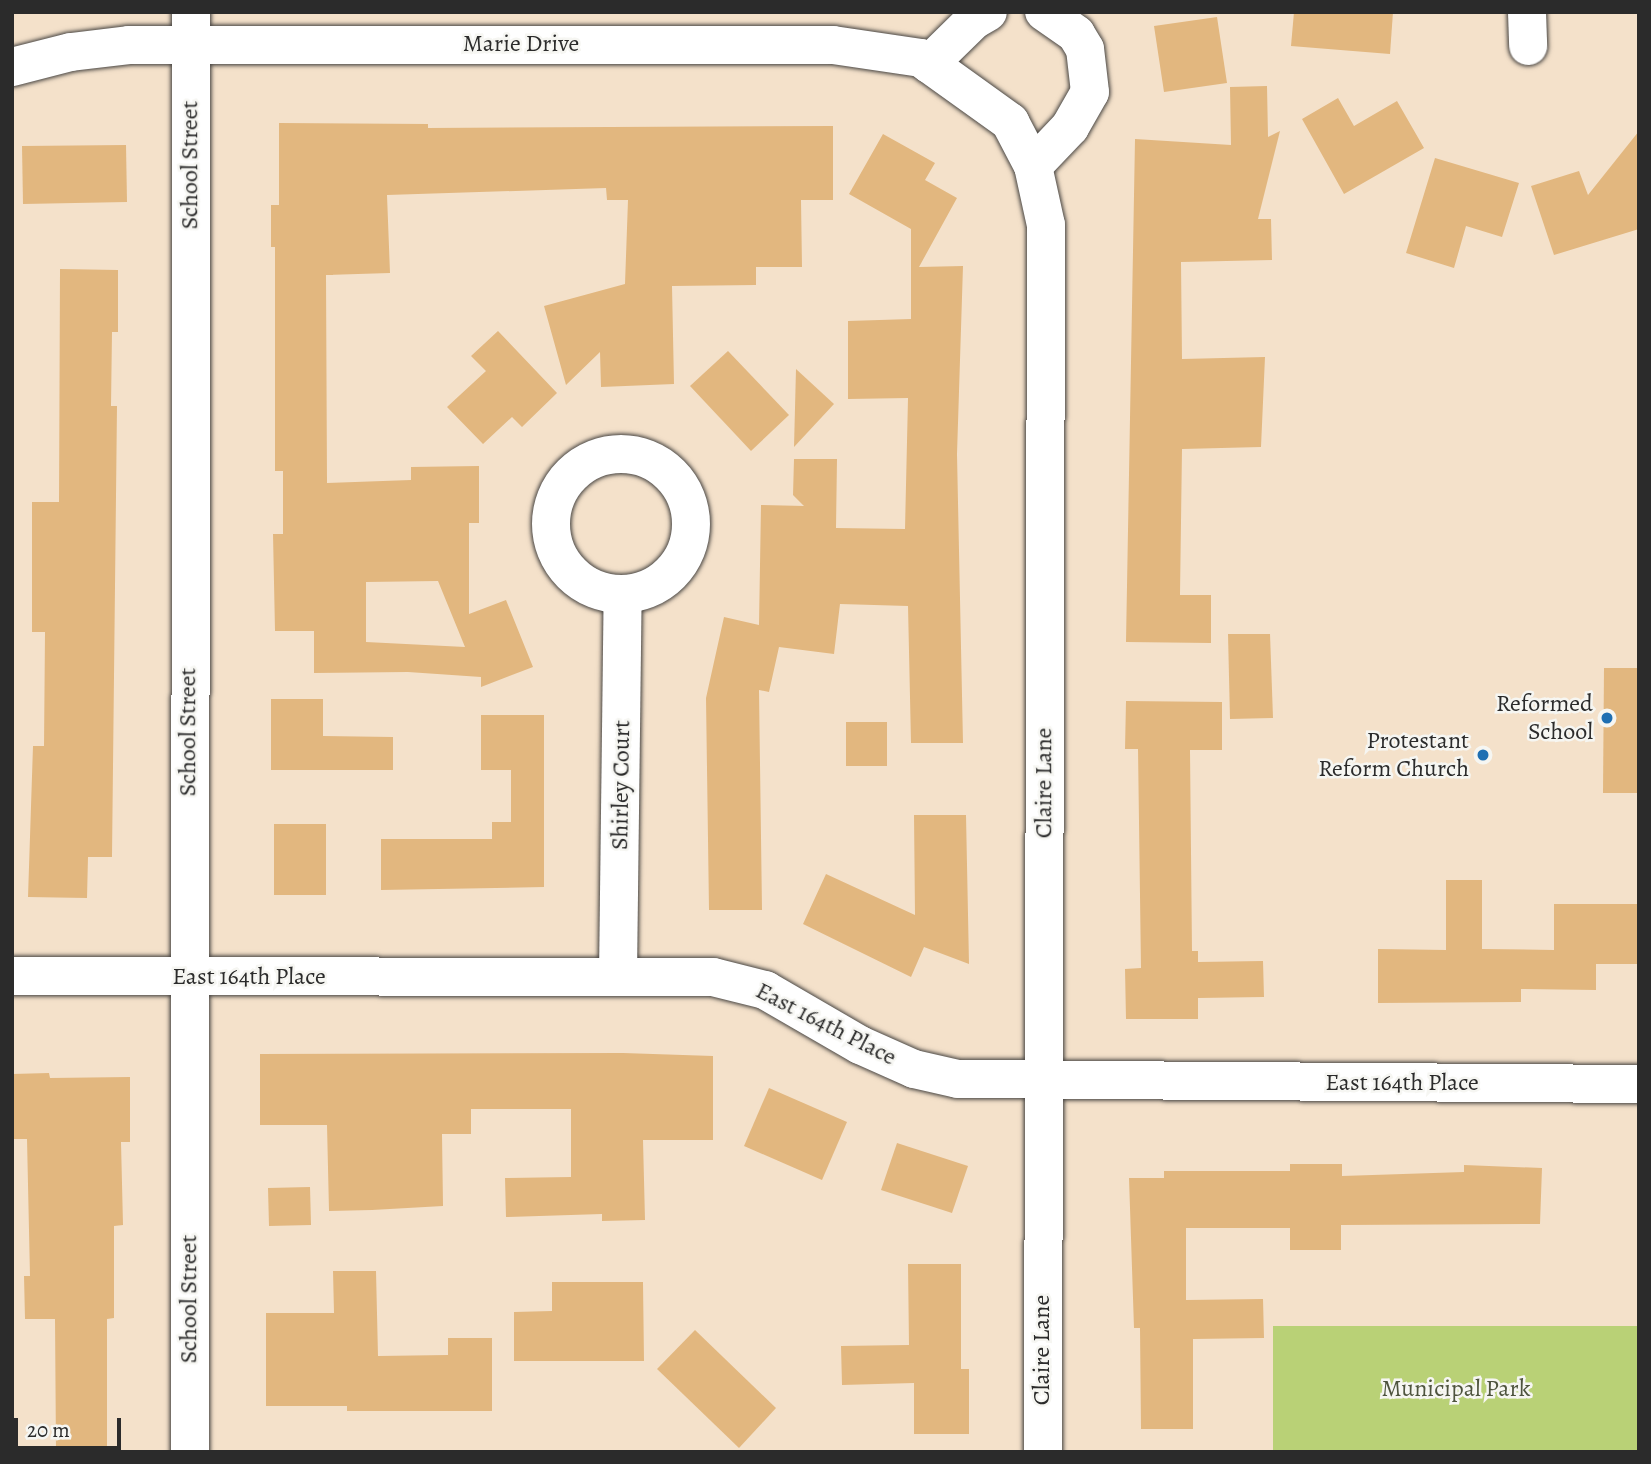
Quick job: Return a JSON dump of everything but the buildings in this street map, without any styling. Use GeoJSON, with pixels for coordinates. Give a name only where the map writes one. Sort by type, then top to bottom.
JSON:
{"type":"FeatureCollection","features":[{"type":"Feature","properties":{"kind":"street"},"geometry":{"type":"LineString","coordinates":[[929,64],[974,20],[988,12]]}},
{"type":"Feature","properties":{"kind":"street"},"geometry":{"type":"LineString","coordinates":[[1033,166],[1070,127],[1090,92],[1085,49],[1076,34],[1044,12]]}},
{"type":"Feature","properties":{"kind":"street","name":"Marie Drive"},"geometry":{"type":"LineString","coordinates":[[12,67],[191,28],[832,45],[908,55],[929,64],[1010,122]]}},
{"type":"Feature","properties":{"kind":"street","name":"School Street"},"geometry":{"type":"LineString","coordinates":[[190,1452],[187,978],[191,28]]}},
{"type":"Feature","properties":{"kind":"street","name":"Claire Lane"},"geometry":{"type":"LineString","coordinates":[[1010,122],[1033,166],[1046,225],[1043,1452]]}},
{"type":"Feature","properties":{"kind":"street","name":"Shirley Court"},"geometry":{"type":"LineString","coordinates":[[618,976],[623,594]]}},
{"type":"Feature","properties":{"kind":"street","name":"East 164th Place"},"geometry":{"type":"LineString","coordinates":[[12,976],[713,977],[750,984],[860,1045],[914,1069],[958,1079],[1639,1084]]}},
{"type":"Feature","properties":{"kind":"green space","name":"Municipal Park"},"geometry":{"type":"Polygon","coordinates":[[[1273,1326],[1639,1326],[1639,1452],[1273,1452],[1273,1326]]]}},
{"type":"Feature","properties":{"kind":"place","name":"Reformed School"},"geometry":{"type":"Point","coordinates":[1607,718]}},
{"type":"Feature","properties":{"kind":"place","name":"Protestant Reform Church"},"geometry":{"type":"Point","coordinates":[1483,755]}}]}
